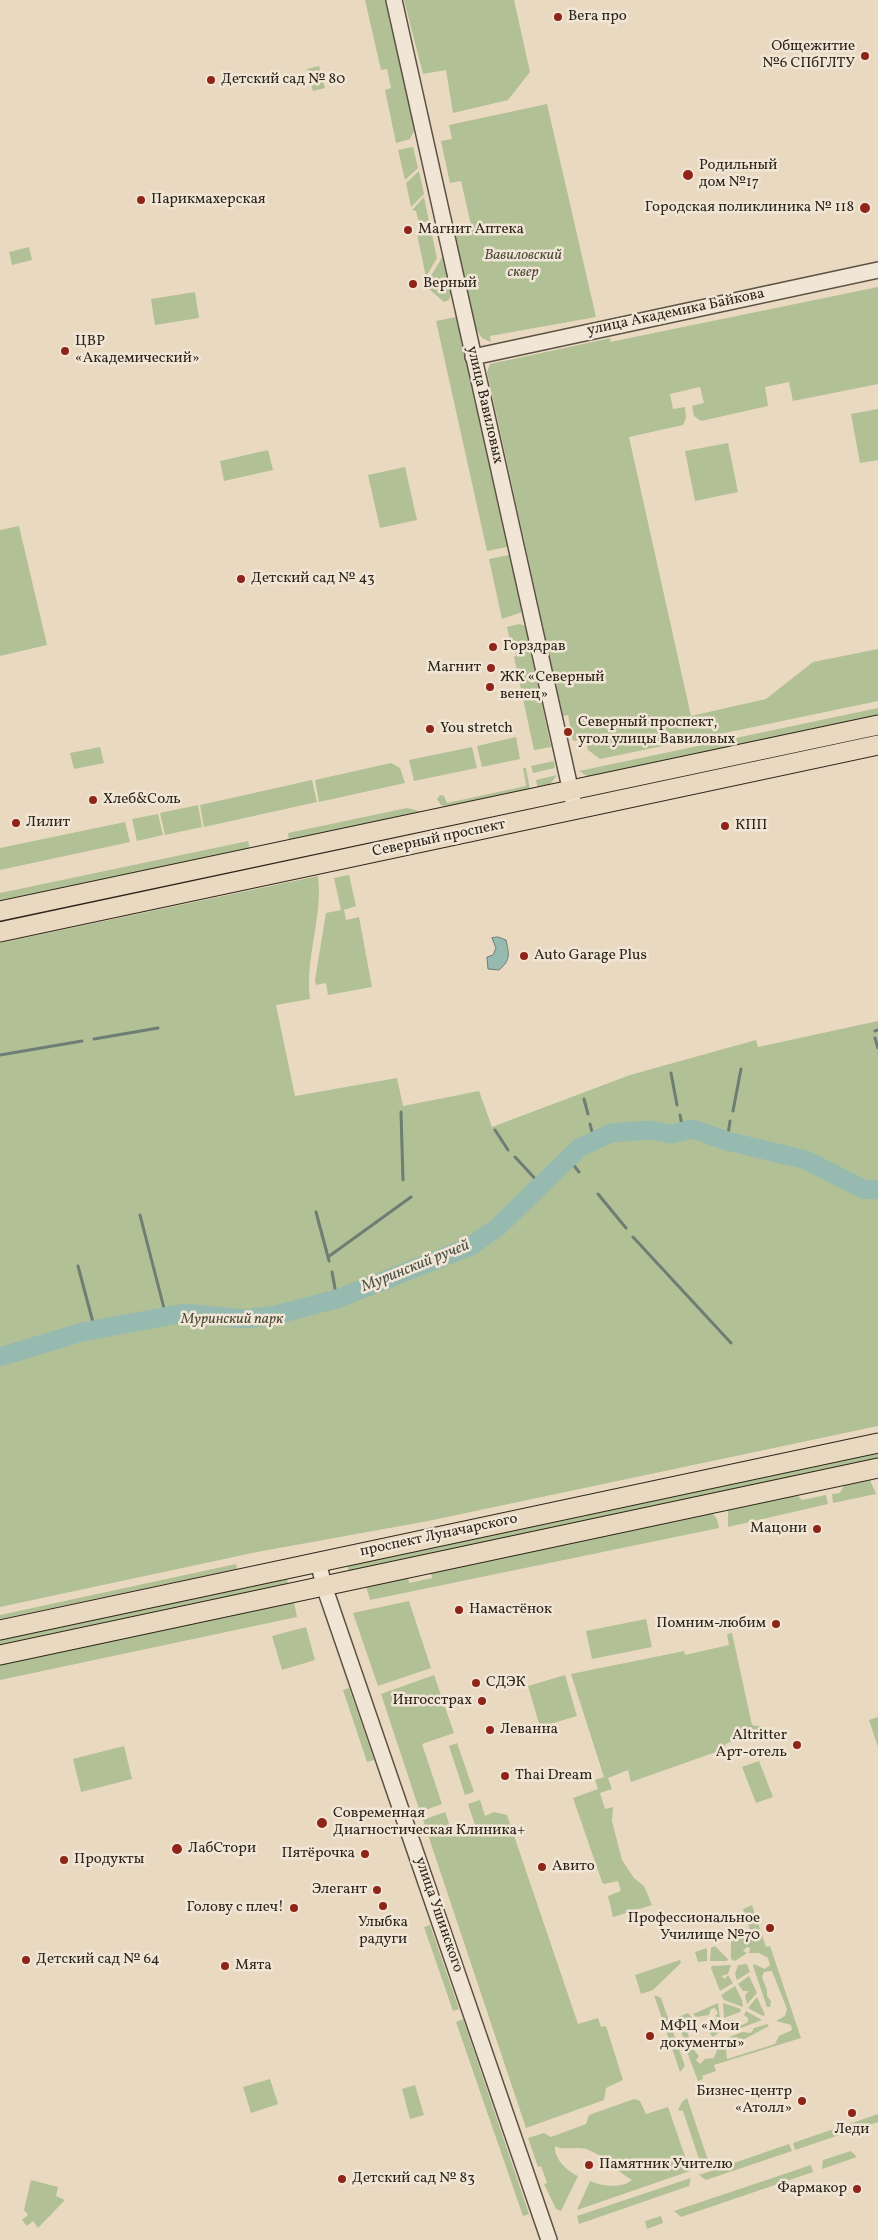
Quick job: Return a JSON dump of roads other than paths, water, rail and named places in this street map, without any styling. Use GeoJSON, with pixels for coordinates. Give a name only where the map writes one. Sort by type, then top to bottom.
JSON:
{"type":"FeatureCollection","features":[{"type":"Feature","properties":{"kind":"main road","name":"Северный проспект"},"geometry":{"type":"LineString","coordinates":[[0,911],[878,725]]}},
{"type":"Feature","properties":{"kind":"main road","name":"Северный проспект"},"geometry":{"type":"LineString","coordinates":[[0,932],[878,745]]}},
{"type":"Feature","properties":{"kind":"main road","name":"проспект Луначарского"},"geometry":{"type":"LineString","coordinates":[[0,1630],[878,1443]]}},
{"type":"Feature","properties":{"kind":"main road","name":"проспект Луначарского"},"geometry":{"type":"LineString","coordinates":[[0,1655],[878,1468]]}},
{"type":"Feature","properties":{"kind":"street","name":"улица Вавиловых"},"geometry":{"type":"LineString","coordinates":[[394,0],[575,810]]}},
{"type":"Feature","properties":{"kind":"street","name":"улица Академика Байкова"},"geometry":{"type":"LineString","coordinates":[[473,357],[878,270]]}},
{"type":"Feature","properties":{"kind":"street","name":"улица Ушинского"},"geometry":{"type":"LineString","coordinates":[[318,1561],[324,1586],[549,2240]]}},
{"type":"Feature","properties":{"kind":"water"},"geometry":{"type":"Polygon","coordinates":[[[498,937],[506,940],[507,960],[499,970],[488,969],[487,957],[493,955],[496,948],[492,938],[498,937]]]}},
{"type":"Feature","properties":{"kind":"waterway"},"geometry":{"type":"LineString","coordinates":[[94,1039],[158,1028]]}},
{"type":"Feature","properties":{"kind":"waterway"},"geometry":{"type":"LineString","coordinates":[[875,1038],[878,1048]]}},
{"type":"Feature","properties":{"kind":"waterway"},"geometry":{"type":"LineString","coordinates":[[0,1055],[82,1041]]}},
{"type":"Feature","properties":{"kind":"waterway"},"geometry":{"type":"LineString","coordinates":[[733,1111],[741,1069]]}},
{"type":"Feature","properties":{"kind":"waterway"},"geometry":{"type":"LineString","coordinates":[[671,1073],[677,1105]]}},
{"type":"Feature","properties":{"kind":"waterway"},"geometry":{"type":"LineString","coordinates":[[584,1099],[588,1114]]}},
{"type":"Feature","properties":{"kind":"waterway"},"geometry":{"type":"LineString","coordinates":[[401,1112],[403,1180]]}},
{"type":"Feature","properties":{"kind":"waterway"},"geometry":{"type":"LineString","coordinates":[[680,1115],[683,1131]]}},
{"type":"Feature","properties":{"kind":"waterway"},"geometry":{"type":"LineString","coordinates":[[727,1141],[730,1121]]}},
{"type":"Feature","properties":{"kind":"waterway"},"geometry":{"type":"LineString","coordinates":[[590,1124],[594,1140]]}},
{"type":"Feature","properties":{"kind":"waterway","name":"Муринский ручей"},"geometry":{"type":"LineString","coordinates":[[0,1357],[82,1332],[184,1313],[245,1319],[275,1315],[337,1299],[469,1247],[498,1227],[579,1148],[611,1133],[651,1130],[671,1134],[693,1129],[727,1141],[806,1160],[863,1189],[878,1190]]}},
{"type":"Feature","properties":{"kind":"waterway"},"geometry":{"type":"LineString","coordinates":[[495,1130],[508,1150]]}},
{"type":"Feature","properties":{"kind":"waterway"},"geometry":{"type":"LineString","coordinates":[[515,1157],[541,1185]]}},
{"type":"Feature","properties":{"kind":"waterway"},"geometry":{"type":"LineString","coordinates":[[568,1158],[579,1172]]}},
{"type":"Feature","properties":{"kind":"waterway"},"geometry":{"type":"LineString","coordinates":[[598,1194],[626,1228]]}},
{"type":"Feature","properties":{"kind":"waterway"},"geometry":{"type":"LineString","coordinates":[[329,1261],[328,1257],[411,1197]]}},
{"type":"Feature","properties":{"kind":"waterway"},"geometry":{"type":"LineString","coordinates":[[316,1212],[328,1257]]}},
{"type":"Feature","properties":{"kind":"waterway"},"geometry":{"type":"LineString","coordinates":[[140,1215],[166,1316]]}},
{"type":"Feature","properties":{"kind":"waterway"},"geometry":{"type":"LineString","coordinates":[[633,1237],[731,1343]]}},
{"type":"Feature","properties":{"kind":"waterway"},"geometry":{"type":"LineString","coordinates":[[78,1266],[95,1330]]}},
{"type":"Feature","properties":{"kind":"waterway"},"geometry":{"type":"LineString","coordinates":[[332,1272],[337,1299]]}},
{"type":"Feature","properties":{"kind":"place","name":"Вега про"},"geometry":{"type":"Point","coordinates":[558,17]}},
{"type":"Feature","properties":{"kind":"place","name":"Общежитие №6 СПбГЛТУ"},"geometry":{"type":"Point","coordinates":[865,56]}},
{"type":"Feature","properties":{"kind":"place","name":"Детский сад № 80"},"geometry":{"type":"Point","coordinates":[211,80]}},
{"type":"Feature","properties":{"kind":"place","name":"Родильный дом №17"},"geometry":{"type":"Point","coordinates":[688,175]}},
{"type":"Feature","properties":{"kind":"place","name":"Парикмахерская"},"geometry":{"type":"Point","coordinates":[141,200]}},
{"type":"Feature","properties":{"kind":"place","name":"Городская поликлиника № 118"},"geometry":{"type":"Point","coordinates":[865,208]}},
{"type":"Feature","properties":{"kind":"place","name":"Магнит Аптека"},"geometry":{"type":"Point","coordinates":[408,230]}},
{"type":"Feature","properties":{"kind":"place","name":"Верный"},"geometry":{"type":"Point","coordinates":[413,284]}},
{"type":"Feature","properties":{"kind":"place","name":"ЦВР «Академический»"},"geometry":{"type":"Point","coordinates":[65,351]}},
{"type":"Feature","properties":{"kind":"place","name":"Детский сад № 43"},"geometry":{"type":"Point","coordinates":[241,579]}},
{"type":"Feature","properties":{"kind":"place","name":"Горздрав"},"geometry":{"type":"Point","coordinates":[493,647]}},
{"type":"Feature","properties":{"kind":"place","name":"Магнит"},"geometry":{"type":"Point","coordinates":[491,668]}},
{"type":"Feature","properties":{"kind":"place","name":"ЖК «Северный венец»"},"geometry":{"type":"Point","coordinates":[490,687]}},
{"type":"Feature","properties":{"kind":"place","name":"You stretch"},"geometry":{"type":"Point","coordinates":[430,729]}},
{"type":"Feature","properties":{"kind":"place","name":"Северный проспект, угол улицы Вавиловых"},"geometry":{"type":"Point","coordinates":[568,732]}},
{"type":"Feature","properties":{"kind":"place","name":"Хлеб&Соль"},"geometry":{"type":"Point","coordinates":[93,800]}},
{"type":"Feature","properties":{"kind":"place","name":"Лилит"},"geometry":{"type":"Point","coordinates":[16,823]}},
{"type":"Feature","properties":{"kind":"place","name":"КПП"},"geometry":{"type":"Point","coordinates":[725,826]}},
{"type":"Feature","properties":{"kind":"place","name":"Auto Garage Plus"},"geometry":{"type":"Point","coordinates":[524,956]}},
{"type":"Feature","properties":{"kind":"place","name":"Мацони"},"geometry":{"type":"Point","coordinates":[817,1529]}},
{"type":"Feature","properties":{"kind":"place","name":"Намастёнок"},"geometry":{"type":"Point","coordinates":[459,1610]}},
{"type":"Feature","properties":{"kind":"place","name":"Помним-любим"},"geometry":{"type":"Point","coordinates":[776,1624]}},
{"type":"Feature","properties":{"kind":"place","name":"СДЭК"},"geometry":{"type":"Point","coordinates":[476,1683]}},
{"type":"Feature","properties":{"kind":"place","name":"Ингосстрах"},"geometry":{"type":"Point","coordinates":[482,1701]}},
{"type":"Feature","properties":{"kind":"place","name":"Леванна"},"geometry":{"type":"Point","coordinates":[490,1730]}},
{"type":"Feature","properties":{"kind":"place","name":"Altritter Арт-отель"},"geometry":{"type":"Point","coordinates":[797,1745]}},
{"type":"Feature","properties":{"kind":"place","name":"Thai Dream"},"geometry":{"type":"Point","coordinates":[505,1776]}},
{"type":"Feature","properties":{"kind":"place","name":"Современная Диагностическая Клиника+"},"geometry":{"type":"Point","coordinates":[322,1823]}},
{"type":"Feature","properties":{"kind":"place","name":"ЛабСтори"},"geometry":{"type":"Point","coordinates":[177,1849]}},
{"type":"Feature","properties":{"kind":"place","name":"Пятёрочка"},"geometry":{"type":"Point","coordinates":[365,1854]}},
{"type":"Feature","properties":{"kind":"place","name":"Продукты"},"geometry":{"type":"Point","coordinates":[64,1860]}},
{"type":"Feature","properties":{"kind":"place","name":"Авито"},"geometry":{"type":"Point","coordinates":[542,1867]}},
{"type":"Feature","properties":{"kind":"place","name":"Элегант"},"geometry":{"type":"Point","coordinates":[377,1890]}},
{"type":"Feature","properties":{"kind":"place","name":"Улыбка радуги"},"geometry":{"type":"Point","coordinates":[383,1906]}},
{"type":"Feature","properties":{"kind":"place","name":"Голову с плеч!"},"geometry":{"type":"Point","coordinates":[294,1908]}},
{"type":"Feature","properties":{"kind":"place","name":"Профессиональное Училище №70"},"geometry":{"type":"Point","coordinates":[770,1928]}},
{"type":"Feature","properties":{"kind":"place","name":"Детский сад № 64"},"geometry":{"type":"Point","coordinates":[26,1960]}},
{"type":"Feature","properties":{"kind":"place","name":"Мята"},"geometry":{"type":"Point","coordinates":[225,1966]}},
{"type":"Feature","properties":{"kind":"place","name":"МФЦ «Мои документы»"},"geometry":{"type":"Point","coordinates":[650,2036]}},
{"type":"Feature","properties":{"kind":"place","name":"Бизнес-центр «Атолл»"},"geometry":{"type":"Point","coordinates":[802,2101]}},
{"type":"Feature","properties":{"kind":"place","name":"Леди"},"geometry":{"type":"Point","coordinates":[852,2113]}},
{"type":"Feature","properties":{"kind":"place","name":"Памятник Учителю"},"geometry":{"type":"Point","coordinates":[589,2165]}},
{"type":"Feature","properties":{"kind":"place","name":"Детский сад № 83"},"geometry":{"type":"Point","coordinates":[342,2179]}},
{"type":"Feature","properties":{"kind":"place","name":"Фармакор"},"geometry":{"type":"Point","coordinates":[857,2189]}},
{"type":"Feature","properties":{"kind":"park label","name":"Вавиловский сквер"},"geometry":{"type":"Point","coordinates":[523,264]}},
{"type":"Feature","properties":{"kind":"park label","name":"Муринский парк"},"geometry":{"type":"Point","coordinates":[232,1320]}}]}
